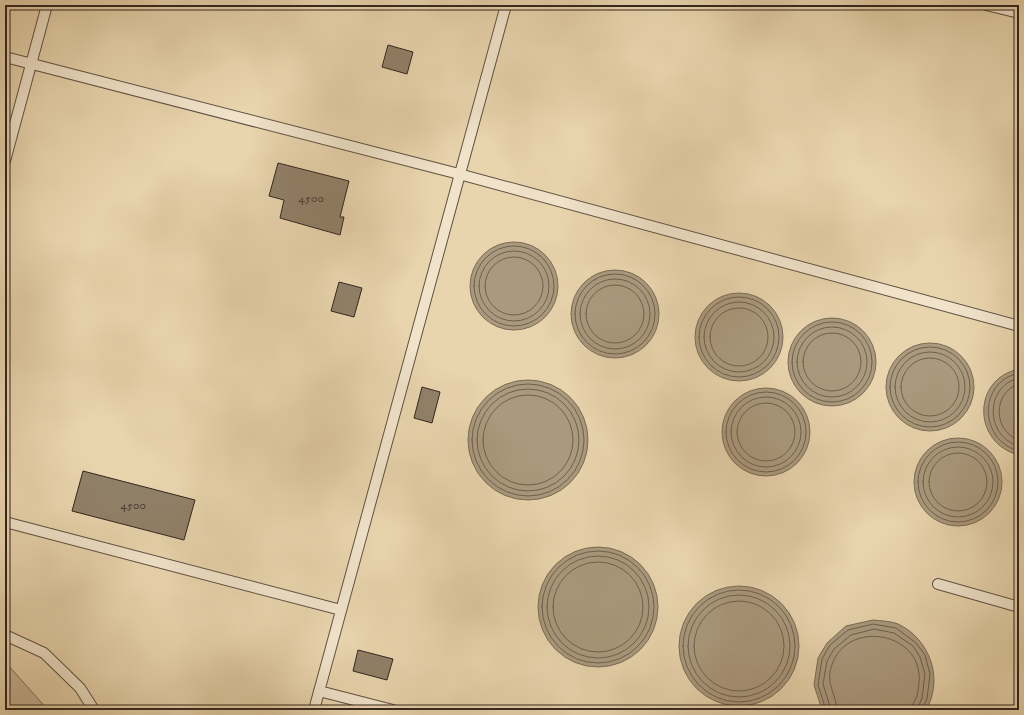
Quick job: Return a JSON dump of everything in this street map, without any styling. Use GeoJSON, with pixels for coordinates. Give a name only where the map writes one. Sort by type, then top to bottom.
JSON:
{"type":"FeatureCollection","features":[{"type":"Feature","properties":{"kind":"lane"},"geometry":{"type":"LineString","coordinates":[[5,161],[47,5]]}},
{"type":"Feature","properties":{"kind":"lane"},"geometry":{"type":"LineString","coordinates":[[314,710],[506,5]]}},
{"type":"Feature","properties":{"kind":"lane"},"geometry":{"type":"LineString","coordinates":[[986,5],[1019,13]]}},
{"type":"Feature","properties":{"kind":"lane"},"geometry":{"type":"LineString","coordinates":[[5,57],[31,65],[459,174],[1019,326]]}},
{"type":"Feature","properties":{"kind":"lane"},"geometry":{"type":"LineString","coordinates":[[5,522],[341,610]]}},
{"type":"Feature","properties":{"kind":"lane"},"geometry":{"type":"LineString","coordinates":[[938,584],[1019,607]]}},
{"type":"Feature","properties":{"kind":"lane"},"geometry":{"type":"LineString","coordinates":[[5,635],[44,653],[80,688],[94,710]]}},
{"type":"Feature","properties":{"kind":"lane"},"geometry":{"type":"LineString","coordinates":[[319,691],[393,710]]}},
{"type":"Feature","properties":{"kind":"shaded area"},"geometry":{"type":"Polygon","coordinates":[[[5,663],[7,664],[48,710],[5,710],[5,663]]]}},
{"type":"Feature","properties":{"kind":"water"},"geometry":{"type":"Polygon","coordinates":[[[514,242],[531,246],[545,255],[554,269],[558,286],[554,303],[545,317],[531,326],[514,330],[497,326],[483,317],[474,303],[470,286],[474,269],[483,255],[497,246],[514,242]]]}},
{"type":"Feature","properties":{"kind":"water"},"geometry":{"type":"Polygon","coordinates":[[[615,270],[632,274],[646,283],[655,297],[659,314],[655,331],[646,345],[632,354],[615,358],[598,354],[584,345],[575,331],[571,314],[575,297],[584,283],[598,274],[615,270]]]}},
{"type":"Feature","properties":{"kind":"water"},"geometry":{"type":"Polygon","coordinates":[[[739,293],[756,297],[770,306],[779,320],[783,337],[779,354],[770,368],[756,377],[739,381],[722,377],[708,368],[699,354],[695,337],[699,320],[708,306],[722,297],[739,293]]]}},
{"type":"Feature","properties":{"kind":"water"},"geometry":{"type":"Polygon","coordinates":[[[832,318],[849,322],[863,331],[872,345],[876,362],[872,379],[863,393],[849,402],[832,406],[815,402],[801,393],[792,379],[788,362],[792,345],[801,331],[815,322],[832,318]]]}},
{"type":"Feature","properties":{"kind":"water"},"geometry":{"type":"Polygon","coordinates":[[[930,343],[947,347],[961,356],[970,370],[974,387],[970,404],[961,418],[947,427],[930,431],[913,427],[899,418],[890,404],[886,387],[890,370],[899,356],[913,347],[930,343]]]}},
{"type":"Feature","properties":{"kind":"water"},"geometry":{"type":"Polygon","coordinates":[[[1019,369],[1019,455],[1004,449],[993,438],[986,426],[984,412],[986,398],[992,385],[1003,375],[1019,369]]]}},
{"type":"Feature","properties":{"kind":"water"},"geometry":{"type":"Polygon","coordinates":[[[528,380],[540,381],[551,385],[561,390],[570,398],[578,407],[583,417],[587,428],[587,452],[583,463],[578,473],[570,482],[561,490],[551,495],[540,499],[528,500],[516,499],[505,495],[495,490],[486,482],[478,473],[473,463],[469,452],[468,440],[469,428],[473,417],[478,407],[486,398],[495,390],[505,385],[516,381],[528,380]]]}},
{"type":"Feature","properties":{"kind":"water"},"geometry":{"type":"Polygon","coordinates":[[[766,388],[783,392],[797,401],[806,415],[810,432],[806,449],[797,463],[783,472],[766,476],[749,472],[735,463],[726,449],[722,432],[726,415],[735,401],[749,392],[766,388]]]}},
{"type":"Feature","properties":{"kind":"water"},"geometry":{"type":"Polygon","coordinates":[[[958,438],[975,442],[989,451],[998,465],[1002,482],[998,499],[989,513],[975,522],[958,526],[941,522],[927,513],[918,499],[914,482],[918,465],[927,451],[941,442],[958,438]]]}},
{"type":"Feature","properties":{"kind":"water"},"geometry":{"type":"Polygon","coordinates":[[[598,547],[610,548],[621,552],[631,557],[640,565],[648,574],[653,584],[657,595],[657,619],[653,630],[648,640],[640,649],[631,657],[621,662],[610,666],[598,667],[586,666],[575,662],[565,657],[556,649],[548,640],[543,630],[539,619],[538,607],[539,595],[543,584],[548,574],[556,565],[565,557],[575,552],[586,548],[598,547]]]}},
{"type":"Feature","properties":{"kind":"water"},"geometry":{"type":"Polygon","coordinates":[[[739,586],[751,587],[762,591],[772,596],[781,604],[789,613],[794,623],[798,634],[798,658],[794,669],[789,679],[781,688],[772,696],[762,701],[751,705],[739,706],[727,705],[716,701],[706,696],[697,688],[689,679],[684,669],[680,658],[679,646],[680,634],[684,623],[689,613],[697,604],[706,596],[716,591],[727,587],[739,586]]]}},
{"type":"Feature","properties":{"kind":"water"},"geometry":{"type":"Polygon","coordinates":[[[873,620],[898,624],[918,639],[926,650],[931,661],[934,686],[926,710],[822,710],[814,685],[818,658],[827,643],[846,626],[873,620]]]}},
{"type":"Feature","properties":{"kind":"building"},"geometry":{"type":"Polygon","coordinates":[[[388,45],[413,52],[407,74],[382,67],[388,45]]]}},
{"type":"Feature","properties":{"kind":"building"},"geometry":{"type":"Polygon","coordinates":[[[278,163],[349,181],[340,217],[344,217],[340,235],[280,218],[284,200],[269,196],[278,163]]]}},
{"type":"Feature","properties":{"kind":"building"},"geometry":{"type":"Polygon","coordinates":[[[339,282],[362,288],[354,317],[331,311],[339,282]]]}},
{"type":"Feature","properties":{"kind":"building"},"geometry":{"type":"Polygon","coordinates":[[[422,387],[440,392],[432,423],[414,418],[422,387]]]}},
{"type":"Feature","properties":{"kind":"building"},"geometry":{"type":"Polygon","coordinates":[[[83,471],[195,500],[184,540],[72,511],[83,471]]]}},
{"type":"Feature","properties":{"kind":"building"},"geometry":{"type":"Polygon","coordinates":[[[1019,482],[1019,501],[1015,499],[1019,482]]]}},
{"type":"Feature","properties":{"kind":"building"},"geometry":{"type":"Polygon","coordinates":[[[358,650],[393,659],[387,680],[353,671],[358,650]]]}}]}
